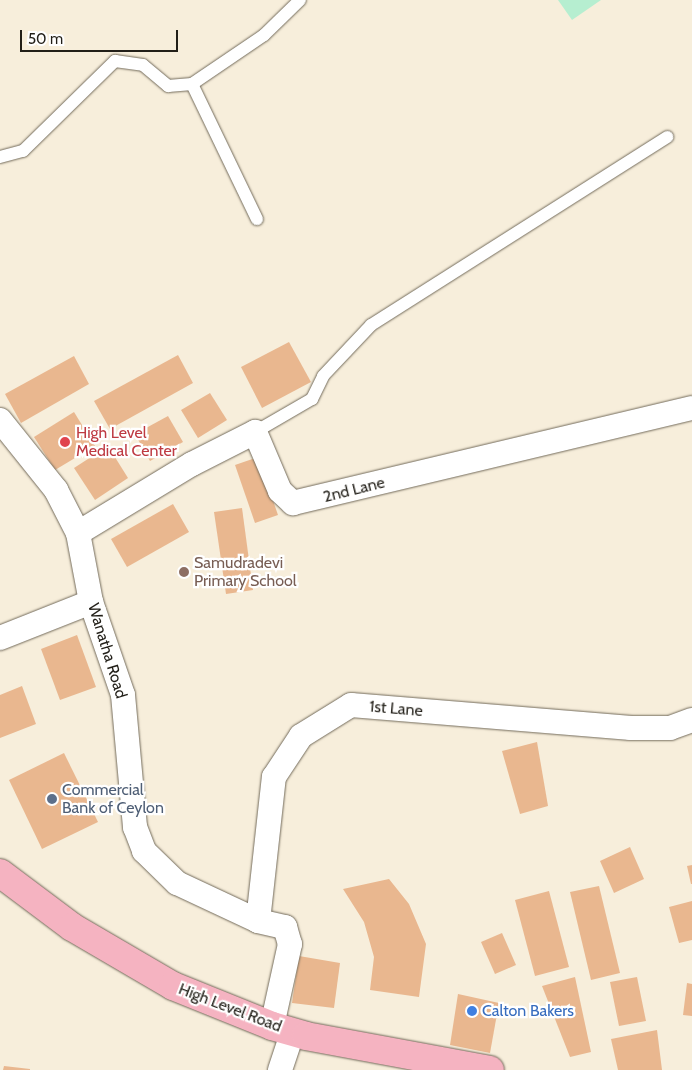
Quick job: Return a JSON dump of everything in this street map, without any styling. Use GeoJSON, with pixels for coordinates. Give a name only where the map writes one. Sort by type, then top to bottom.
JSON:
{"type":"FeatureCollection","features":[{"type":"Feature","properties":{"kind":"highway","name":"High Level Road"},"geometry":{"type":"LineString","coordinates":[[0,873],[72,927],[173,986],[283,1028],[490,1070]]}},
{"type":"Feature","properties":{"kind":"street","name":"2nd Lane"},"geometry":{"type":"LineString","coordinates":[[255,432],[280,490],[293,504],[692,408]]}},
{"type":"Feature","properties":{"kind":"street","name":"Wanatha Road"},"geometry":{"type":"LineString","coordinates":[[0,420],[56,490],[78,533],[91,602],[123,695],[135,827],[144,851],[177,883],[258,921],[285,927],[290,944],[283,1028]]}},
{"type":"Feature","properties":{"kind":"street"},"geometry":{"type":"LineString","coordinates":[[78,533],[192,464],[255,432]]}},
{"type":"Feature","properties":{"kind":"street"},"geometry":{"type":"LineString","coordinates":[[0,638],[91,602]]}},
{"type":"Feature","properties":{"kind":"street","name":"1st Lane"},"geometry":{"type":"LineString","coordinates":[[258,921],[274,777],[301,736],[351,705],[631,728],[670,728],[692,720]]}},
{"type":"Feature","properties":{"kind":"street"},"geometry":{"type":"LineString","coordinates":[[280,1070],[283,1028]]}},
{"type":"Feature","properties":{"kind":"lane"},"geometry":{"type":"LineString","coordinates":[[0,157],[23,151],[115,62],[143,65],[168,86],[192,84],[264,35],[300,0]]}},
{"type":"Feature","properties":{"kind":"lane"},"geometry":{"type":"LineString","coordinates":[[192,84],[257,219]]}},
{"type":"Feature","properties":{"kind":"lane"},"geometry":{"type":"LineString","coordinates":[[255,432],[312,399],[323,376],[371,325],[667,137]]}},
{"type":"Feature","properties":{"kind":"green space"},"geometry":{"type":"Polygon","coordinates":[[[558,0],[601,0],[572,20],[558,0]]]}},
{"type":"Feature","properties":{"kind":"building"},"geometry":{"type":"Polygon","coordinates":[[[289,342],[311,382],[262,408],[241,367],[289,342]]]}},
{"type":"Feature","properties":{"kind":"building"},"geometry":{"type":"Polygon","coordinates":[[[178,355],[193,383],[110,429],[94,401],[178,355]]]}},
{"type":"Feature","properties":{"kind":"building"},"geometry":{"type":"Polygon","coordinates":[[[74,356],[89,384],[21,423],[5,394],[74,356]]]}},
{"type":"Feature","properties":{"kind":"building"},"geometry":{"type":"Polygon","coordinates":[[[210,393],[227,420],[198,438],[181,410],[210,393]]]}},
{"type":"Feature","properties":{"kind":"building"},"geometry":{"type":"Polygon","coordinates":[[[74,412],[95,446],[55,470],[34,437],[74,412]]]}},
{"type":"Feature","properties":{"kind":"building"},"geometry":{"type":"Polygon","coordinates":[[[168,416],[183,442],[150,461],[135,434],[168,416]]]}},
{"type":"Feature","properties":{"kind":"building"},"geometry":{"type":"Polygon","coordinates":[[[108,446],[128,478],[95,500],[74,468],[108,446]]]}},
{"type":"Feature","properties":{"kind":"building"},"geometry":{"type":"Polygon","coordinates":[[[258,457],[278,515],[255,523],[235,465],[258,457]]]}},
{"type":"Feature","properties":{"kind":"building"},"geometry":{"type":"Polygon","coordinates":[[[173,504],[189,532],[127,567],[111,539],[173,504]]]}},
{"type":"Feature","properties":{"kind":"building"},"geometry":{"type":"Polygon","coordinates":[[[242,508],[253,590],[226,594],[214,512],[242,508]]]}},
{"type":"Feature","properties":{"kind":"building"},"geometry":{"type":"Polygon","coordinates":[[[77,635],[96,687],[60,700],[41,649],[77,635]]]}},
{"type":"Feature","properties":{"kind":"building"},"geometry":{"type":"Polygon","coordinates":[[[22,686],[36,724],[0,738],[0,695],[22,686]]]}},
{"type":"Feature","properties":{"kind":"building"},"geometry":{"type":"Polygon","coordinates":[[[537,742],[548,806],[520,814],[502,751],[537,742]]]}},
{"type":"Feature","properties":{"kind":"building"},"geometry":{"type":"Polygon","coordinates":[[[64,753],[98,822],[42,849],[9,780],[64,753]]]}},
{"type":"Feature","properties":{"kind":"building"},"geometry":{"type":"Polygon","coordinates":[[[630,847],[644,879],[614,893],[600,861],[630,847]]]}},
{"type":"Feature","properties":{"kind":"building"},"geometry":{"type":"Polygon","coordinates":[[[692,865],[692,884],[691,884],[687,866],[692,865]]]}},
{"type":"Feature","properties":{"kind":"building"},"geometry":{"type":"Polygon","coordinates":[[[389,879],[409,904],[426,944],[419,997],[370,990],[374,957],[364,922],[343,889],[389,879]]]}},
{"type":"Feature","properties":{"kind":"building"},"geometry":{"type":"Polygon","coordinates":[[[599,886],[620,973],[591,980],[570,892],[599,886]]]}},
{"type":"Feature","properties":{"kind":"building"},"geometry":{"type":"Polygon","coordinates":[[[549,891],[569,967],[535,976],[515,900],[549,891]]]}},
{"type":"Feature","properties":{"kind":"building"},"geometry":{"type":"Polygon","coordinates":[[[692,901],[692,940],[679,943],[669,907],[692,901]]]}},
{"type":"Feature","properties":{"kind":"building"},"geometry":{"type":"Polygon","coordinates":[[[502,933],[516,965],[495,974],[481,942],[502,933]]]}},
{"type":"Feature","properties":{"kind":"building"},"geometry":{"type":"Polygon","coordinates":[[[299,956],[340,963],[334,1008],[292,1003],[299,956]]]}},
{"type":"Feature","properties":{"kind":"building"},"geometry":{"type":"Polygon","coordinates":[[[575,977],[591,1052],[570,1057],[542,986],[575,977]]]}},
{"type":"Feature","properties":{"kind":"building"},"geometry":{"type":"Polygon","coordinates":[[[637,977],[646,1021],[619,1026],[610,982],[637,977]]]}},
{"type":"Feature","properties":{"kind":"building"},"geometry":{"type":"Polygon","coordinates":[[[687,983],[692,984],[692,1016],[683,1015],[687,983]]]}},
{"type":"Feature","properties":{"kind":"building"},"geometry":{"type":"Polygon","coordinates":[[[458,994],[499,1003],[490,1053],[450,1045],[458,994]]]}},
{"type":"Feature","properties":{"kind":"building"},"geometry":{"type":"Polygon","coordinates":[[[657,1030],[662,1070],[618,1070],[611,1039],[657,1030]]]}},
{"type":"Feature","properties":{"kind":"building"},"geometry":{"type":"Polygon","coordinates":[[[4,1066],[30,1069],[30,1070],[3,1070],[4,1066]]]}},
{"type":"Feature","properties":{"kind":"place","name":"High Level Medical Center"},"geometry":{"type":"Point","coordinates":[65,442]}},
{"type":"Feature","properties":{"kind":"place","name":"Samudradevi Primary School"},"geometry":{"type":"Point","coordinates":[184,572]}},
{"type":"Feature","properties":{"kind":"place","name":"Commercial Bank of Ceylon"},"geometry":{"type":"Point","coordinates":[52,799]}},
{"type":"Feature","properties":{"kind":"place","name":"Calton Bakers"},"geometry":{"type":"Point","coordinates":[472,1011]}}]}
